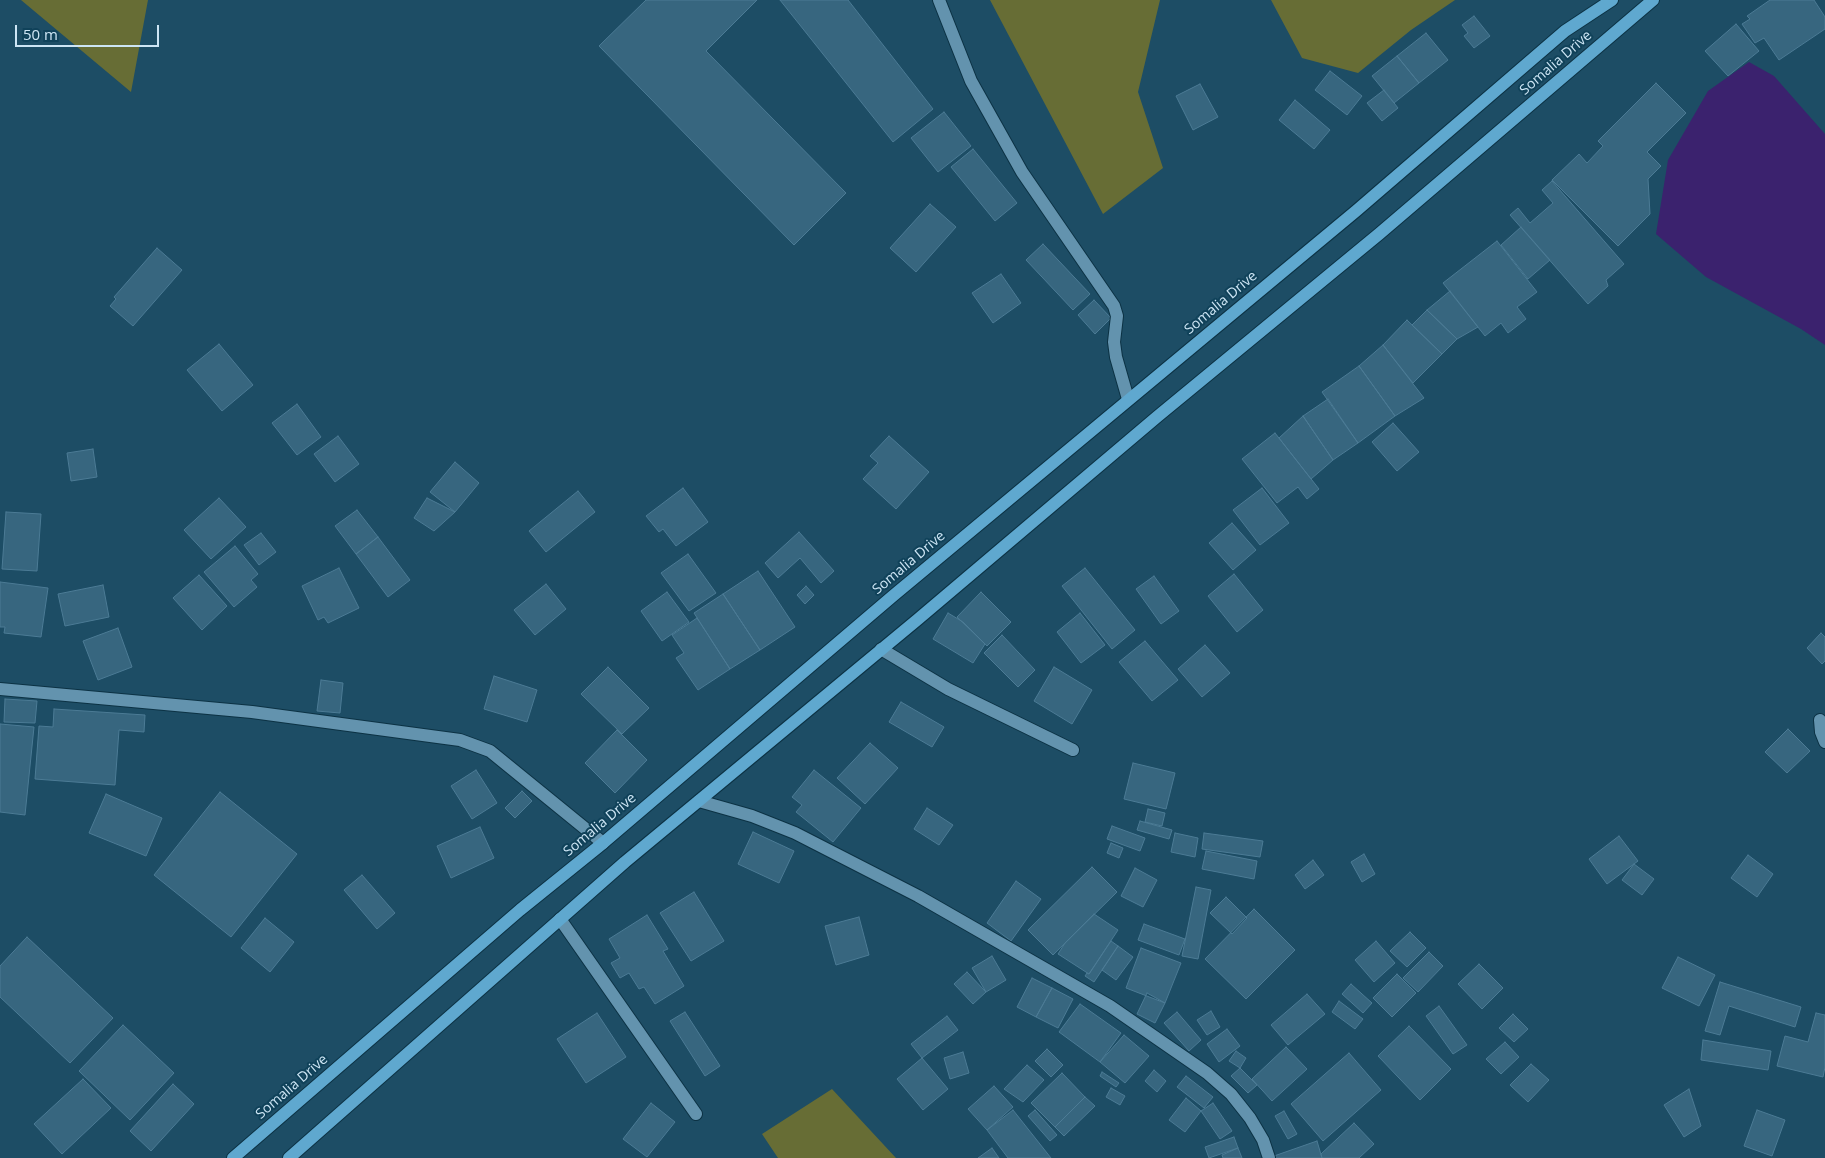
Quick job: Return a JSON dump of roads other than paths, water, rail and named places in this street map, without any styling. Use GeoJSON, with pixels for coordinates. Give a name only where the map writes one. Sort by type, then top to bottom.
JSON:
{"type":"FeatureCollection","features":[{"type":"Feature","properties":{"kind":"main road","name":"Somalia Drive"},"geometry":{"type":"LineString","coordinates":[[233,1158],[520,910],[603,843],[879,607],[1356,211],[1565,31],[1612,0]]}},
{"type":"Feature","properties":{"kind":"main road","name":"Somalia Drive"},"geometry":{"type":"LineString","coordinates":[[289,1158],[625,862],[1387,227],[1653,0]]}},
{"type":"Feature","properties":{"kind":"street"},"geometry":{"type":"LineString","coordinates":[[939,0],[971,81],[1022,172],[1114,306],[1117,316],[1114,342],[1116,357],[1128,399]]}},
{"type":"Feature","properties":{"kind":"street"},"geometry":{"type":"LineString","coordinates":[[881,649],[948,689],[1073,750]]}},
{"type":"Feature","properties":{"kind":"street"},"geometry":{"type":"LineString","coordinates":[[0,688],[252,712],[460,740],[490,751],[603,843]]}},
{"type":"Feature","properties":{"kind":"street"},"geometry":{"type":"LineString","coordinates":[[1820,720],[1825,742]]}},
{"type":"Feature","properties":{"kind":"street"},"geometry":{"type":"LineString","coordinates":[[699,800],[752,816],[795,833],[918,896],[1110,1006],[1208,1073],[1231,1094],[1250,1118],[1263,1140],[1269,1158]]}},
{"type":"Feature","properties":{"kind":"street"},"geometry":{"type":"LineString","coordinates":[[560,919],[696,1114]]}}]}
